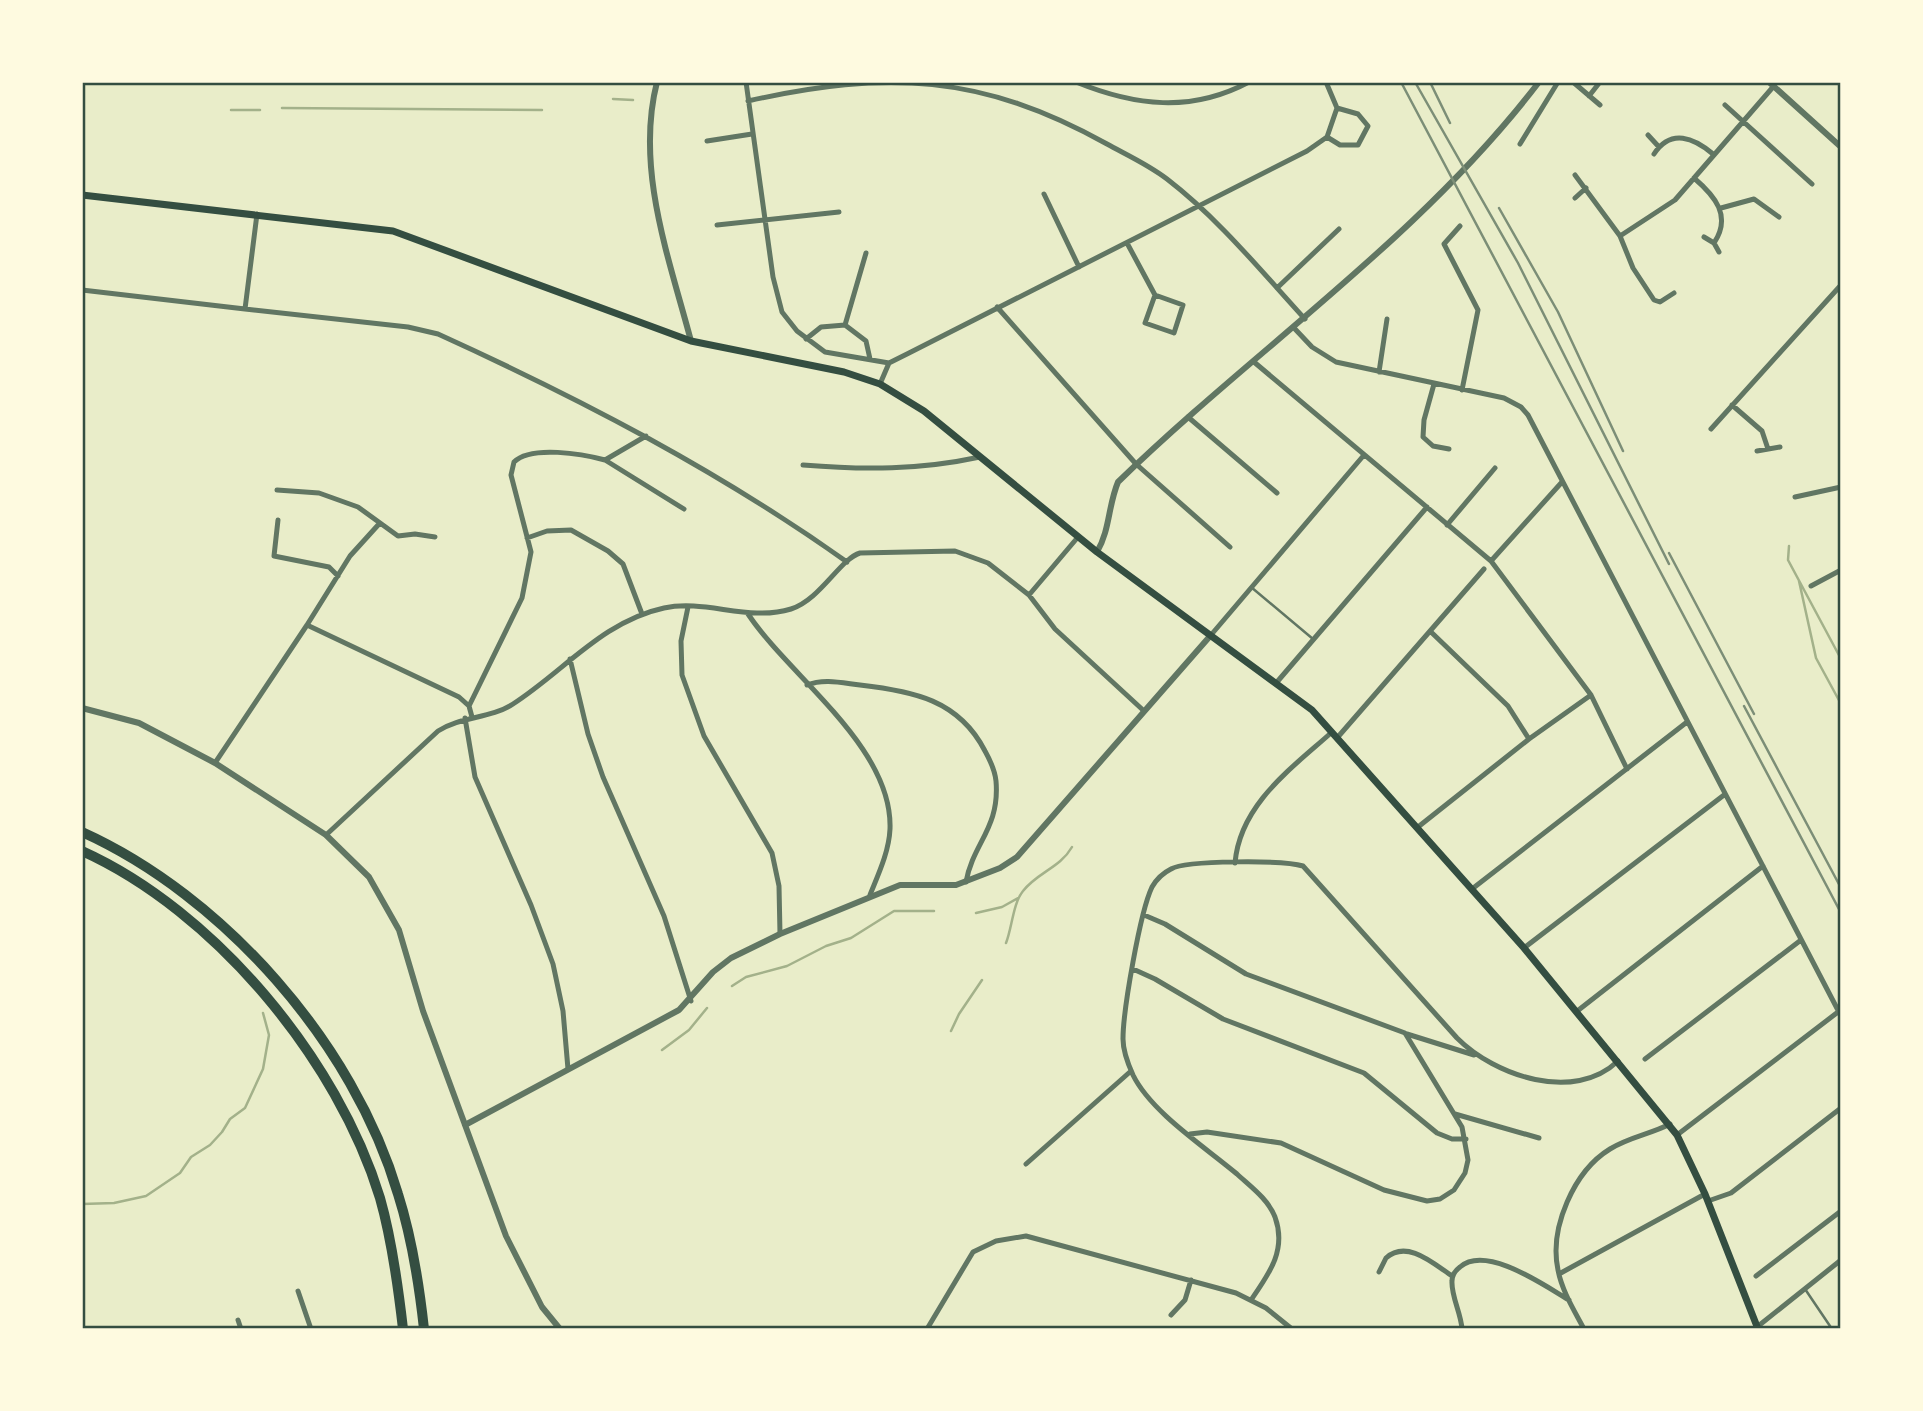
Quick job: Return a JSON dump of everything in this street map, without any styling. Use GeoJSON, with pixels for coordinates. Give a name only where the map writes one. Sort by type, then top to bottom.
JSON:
{"type":"FeatureCollection","features":[{"type":"Feature","properties":{"kind":"highway"},"geometry":{"type":"LineString","coordinates":[[82,832],[146,866],[219,922],[289,996],[325,1046],[367,1117],[398,1192],[418,1273],[424,1329]]}},
{"type":"Feature","properties":{"kind":"highway"},"geometry":{"type":"LineString","coordinates":[[82,852],[128,877],[204,933],[243,971],[302,1044],[352,1126],[380,1198],[395,1266],[403,1329]]}},
{"type":"Feature","properties":{"kind":"main road"},"geometry":{"type":"LineString","coordinates":[[82,195],[393,231],[691,341],[844,372],[880,384],[924,411],[983,456],[1097,552],[1277,682],[1312,710],[1335,735],[1524,948],[1678,1135],[1707,1197],[1758,1328]]}},
{"type":"Feature","properties":{"kind":"street"},"geometry":{"type":"LineString","coordinates":[[657,82],[649,114],[650,164],[656,201],[691,341]]}},
{"type":"Feature","properties":{"kind":"street"},"geometry":{"type":"LineString","coordinates":[[746,82],[773,277],[782,312],[806,339],[834,355],[890,363]]}},
{"type":"Feature","properties":{"kind":"street"},"geometry":{"type":"LineString","coordinates":[[1076,82],[1128,100],[1168,105],[1207,99],[1249,82]]}},
{"type":"Feature","properties":{"kind":"street"},"geometry":{"type":"LineString","coordinates":[[880,384],[890,363],[1307,151],[1327,137],[1337,108],[1326,82]]}},
{"type":"Feature","properties":{"kind":"street"},"geometry":{"type":"LineString","coordinates":[[1097,552],[1106,537],[1109,502],[1118,482],[1188,417],[1295,329],[1480,156],[1539,82]]}},
{"type":"Feature","properties":{"kind":"street"},"geometry":{"type":"LineString","coordinates":[[1520,144],[1558,82]]}},
{"type":"Feature","properties":{"kind":"street"},"geometry":{"type":"LineString","coordinates":[[1573,82],[1600,105]]}},
{"type":"Feature","properties":{"kind":"street"},"geometry":{"type":"LineString","coordinates":[[1589,96],[1600,82]]}},
{"type":"Feature","properties":{"kind":"street"},"geometry":{"type":"LineString","coordinates":[[748,101],[802,89],[904,83],[958,86],[1012,99],[1062,119],[1166,177],[1198,205],[1305,319]]}},
{"type":"Feature","properties":{"kind":"street"},"geometry":{"type":"LineString","coordinates":[[1620,236],[1669,205],[1771,84],[1841,147]]}},
{"type":"Feature","properties":{"kind":"street"},"geometry":{"type":"LineString","coordinates":[[1725,105],[1812,184]]}},
{"type":"Feature","properties":{"kind":"street"},"geometry":{"type":"LineString","coordinates":[[1327,137],[1351,147],[1358,145],[1368,132],[1365,120],[1359,114],[1337,108]]}},
{"type":"Feature","properties":{"kind":"street"},"geometry":{"type":"LineString","coordinates":[[707,141],[752,134]]}},
{"type":"Feature","properties":{"kind":"street"},"geometry":{"type":"LineString","coordinates":[[1648,135],[1659,147]]}},
{"type":"Feature","properties":{"kind":"street"},"geometry":{"type":"LineString","coordinates":[[1654,154],[1659,147],[1673,139],[1687,137],[1713,154]]}},
{"type":"Feature","properties":{"kind":"street"},"geometry":{"type":"LineString","coordinates":[[1575,176],[1620,236],[1633,268],[1654,300],[1660,302],[1674,293]]}},
{"type":"Feature","properties":{"kind":"street"},"geometry":{"type":"LineString","coordinates":[[1694,178],[1712,194],[1721,208],[1722,225],[1714,243]]}},
{"type":"Feature","properties":{"kind":"street"},"geometry":{"type":"LineString","coordinates":[[1575,198],[1586,188]]}},
{"type":"Feature","properties":{"kind":"street"},"geometry":{"type":"LineString","coordinates":[[1044,194],[1079,267]]}},
{"type":"Feature","properties":{"kind":"street"},"geometry":{"type":"LineString","coordinates":[[1721,208],[1754,199],[1779,217]]}},
{"type":"Feature","properties":{"kind":"street"},"geometry":{"type":"LineString","coordinates":[[717,225],[839,212]]}},
{"type":"Feature","properties":{"kind":"street"},"geometry":{"type":"LineString","coordinates":[[245,309],[257,214]]}},
{"type":"Feature","properties":{"kind":"street"},"geometry":{"type":"LineString","coordinates":[[1434,246],[1444,244],[1460,226]]}},
{"type":"Feature","properties":{"kind":"street"},"geometry":{"type":"LineString","coordinates":[[1276,288],[1339,229]]}},
{"type":"Feature","properties":{"kind":"street"},"geometry":{"type":"LineString","coordinates":[[1704,237],[1714,243],[1719,252]]}},
{"type":"Feature","properties":{"kind":"street"},"geometry":{"type":"LineString","coordinates":[[1127,243],[1155,295],[1183,304],[1174,333],[1146,323],[1155,295]]}},
{"type":"Feature","properties":{"kind":"street"},"geometry":{"type":"LineString","coordinates":[[1444,244],[1478,310],[1462,390]]}},
{"type":"Feature","properties":{"kind":"street"},"geometry":{"type":"LineString","coordinates":[[845,325],[866,253]]}},
{"type":"Feature","properties":{"kind":"street"},"geometry":{"type":"LineString","coordinates":[[1711,429],[1841,285]]}},
{"type":"Feature","properties":{"kind":"street"},"geometry":{"type":"LineString","coordinates":[[82,290],[408,327],[438,334],[617,419],[787,519],[847,562]]}},
{"type":"Feature","properties":{"kind":"street"},"geometry":{"type":"LineString","coordinates":[[997,307],[1136,464],[1230,547]]}},
{"type":"Feature","properties":{"kind":"street"},"geometry":{"type":"LineString","coordinates":[[1379,372],[1387,319]]}},
{"type":"Feature","properties":{"kind":"street"},"geometry":{"type":"LineString","coordinates":[[806,339],[821,327],[845,325],[866,341],[870,359]]}},
{"type":"Feature","properties":{"kind":"street"},"geometry":{"type":"LineString","coordinates":[[1295,329],[1312,347],[1336,362],[1504,398],[1521,407],[1528,415],[1840,1014],[1678,1135]]}},
{"type":"Feature","properties":{"kind":"street"},"geometry":{"type":"LineString","coordinates":[[1254,362],[1490,561],[1591,695],[1627,769]]}},
{"type":"Feature","properties":{"kind":"street"},"geometry":{"type":"LineString","coordinates":[[1434,384],[1424,420],[1423,437],[1433,446],[1449,449]]}},
{"type":"Feature","properties":{"kind":"street"},"geometry":{"type":"LineString","coordinates":[[1732,405],[1762,431],[1768,449]]}},
{"type":"Feature","properties":{"kind":"street"},"geometry":{"type":"LineString","coordinates":[[1188,417],[1277,493]]}},
{"type":"Feature","properties":{"kind":"street"},"geometry":{"type":"LineString","coordinates":[[606,460],[646,436]]}},
{"type":"Feature","properties":{"kind":"street"},"geometry":{"type":"LineString","coordinates":[[1757,452],[1780,447]]}},
{"type":"Feature","properties":{"kind":"street"},"geometry":{"type":"LineString","coordinates":[[568,1069],[563,1011],[553,964],[531,905],[475,777],[468,717],[469,706],[522,598],[531,552],[511,475],[512,465],[522,456],[535,453],[566,453],[606,460],[684,509]]}},
{"type":"Feature","properties":{"kind":"street"},"geometry":{"type":"LineString","coordinates":[[466,1125],[672,1014],[691,1001],[713,972],[731,958],[780,934],[900,885],[945,886],[967,882],[1017,857],[1364,455]]}},
{"type":"Feature","properties":{"kind":"street"},"geometry":{"type":"LineString","coordinates":[[803,465],[878,470],[941,465],[983,456]]}},
{"type":"Feature","properties":{"kind":"street"},"geometry":{"type":"LineString","coordinates":[[1447,525],[1495,468]]}},
{"type":"Feature","properties":{"kind":"street"},"geometry":{"type":"LineString","coordinates":[[1490,561],[1562,482]]}},
{"type":"Feature","properties":{"kind":"street"},"geometry":{"type":"LineString","coordinates":[[1795,497],[1841,487]]}},
{"type":"Feature","properties":{"kind":"street"},"geometry":{"type":"LineString","coordinates":[[277,490],[319,493],[358,507],[398,536],[415,534],[435,537]]}},
{"type":"Feature","properties":{"kind":"street"},"geometry":{"type":"LineString","coordinates":[[1277,682],[1427,508]]}},
{"type":"Feature","properties":{"kind":"street"},"geometry":{"type":"LineString","coordinates":[[278,520],[274,556],[329,567],[338,576]]}},
{"type":"Feature","properties":{"kind":"street"},"geometry":{"type":"LineString","coordinates":[[215,763],[350,556],[379,524]]}},
{"type":"Feature","properties":{"kind":"street"},"geometry":{"type":"LineString","coordinates":[[527,538],[547,531],[571,530],[600,546],[623,564],[642,614]]}},
{"type":"Feature","properties":{"kind":"street"},"geometry":{"type":"LineString","coordinates":[[1029,595],[1078,537]]}},
{"type":"Feature","properties":{"kind":"street"},"geometry":{"type":"LineString","coordinates":[[326,835],[438,731],[468,717],[512,705],[570,659],[642,614],[667,607],[748,614],[794,608],[827,586],[847,562],[860,553],[945,550],[969,553],[1006,575],[1029,595],[1065,638],[1144,711]]}},
{"type":"Feature","properties":{"kind":"street"},"geometry":{"type":"LineString","coordinates":[[1235,863],[1243,831],[1264,795],[1335,735],[1484,569]]}},
{"type":"Feature","properties":{"kind":"street"},"geometry":{"type":"LineString","coordinates":[[1811,586],[1841,570]]}},
{"type":"Feature","properties":{"kind":"street"},"geometry":{"type":"LineString","coordinates":[[688,607],[681,641],[682,675],[704,736],[772,853],[779,886],[780,934]]}},
{"type":"Feature","properties":{"kind":"street"},"geometry":{"type":"LineString","coordinates":[[748,614],[764,638],[853,738],[869,760],[884,789],[889,819],[888,839],[870,895]]}},
{"type":"Feature","properties":{"kind":"street"},"geometry":{"type":"LineString","coordinates":[[307,625],[458,697],[469,706]]}},
{"type":"Feature","properties":{"kind":"street"},"geometry":{"type":"LineString","coordinates":[[1430,631],[1508,706],[1529,739]]}},
{"type":"Feature","properties":{"kind":"street"},"geometry":{"type":"LineString","coordinates":[[570,659],[588,734],[603,776],[664,916],[691,1001]]}},
{"type":"Feature","properties":{"kind":"street"},"geometry":{"type":"LineString","coordinates":[[807,685],[827,681],[912,692],[942,703],[969,725],[989,759],[996,777],[997,795],[992,825],[969,868],[967,882]]}},
{"type":"Feature","properties":{"kind":"street"},"geometry":{"type":"LineString","coordinates":[[1418,827],[1529,739],[1591,695]]}},
{"type":"Feature","properties":{"kind":"street"},"geometry":{"type":"LineString","coordinates":[[82,708],[139,723],[215,763],[326,835],[356,861],[391,912],[423,1011],[506,1236],[542,1307],[560,1329]]}},
{"type":"Feature","properties":{"kind":"street"},"geometry":{"type":"LineString","coordinates":[[1472,889],[1688,722]]}},
{"type":"Feature","properties":{"kind":"street"},"geometry":{"type":"LineString","coordinates":[[1524,948],[1724,795]]}},
{"type":"Feature","properties":{"kind":"street"},"geometry":{"type":"LineString","coordinates":[[1251,1300],[1276,1260],[1280,1243],[1276,1220],[1260,1195],[1147,1094],[1131,1071],[1123,1036],[1133,969],[1153,885],[1170,869],[1181,865],[1290,863],[1309,869],[1457,1038],[1477,1056]]}},
{"type":"Feature","properties":{"kind":"street"},"geometry":{"type":"LineString","coordinates":[[1576,1012],[1763,866]]}},
{"type":"Feature","properties":{"kind":"street"},"geometry":{"type":"LineString","coordinates":[[1144,915],[1165,924],[1246,974],[1405,1033],[1477,1056],[1520,1074],[1564,1082],[1595,1076],[1618,1061]]}},
{"type":"Feature","properties":{"kind":"street"},"geometry":{"type":"LineString","coordinates":[[1645,1059],[1801,940]]}},
{"type":"Feature","properties":{"kind":"street"},"geometry":{"type":"LineString","coordinates":[[1133,969],[1148,974],[1223,1019],[1364,1073],[1437,1133],[1452,1139],[1466,1139]]}},
{"type":"Feature","properties":{"kind":"street"},"geometry":{"type":"LineString","coordinates":[[1190,1134],[1208,1132],[1281,1143],[1384,1190],[1427,1201],[1445,1197],[1462,1180],[1468,1160],[1466,1139],[1455,1114],[1405,1033]]}},
{"type":"Feature","properties":{"kind":"street"},"geometry":{"type":"LineString","coordinates":[[1026,1164],[1131,1071]]}},
{"type":"Feature","properties":{"kind":"street"},"geometry":{"type":"LineString","coordinates":[[1559,1274],[1707,1197],[1721,1198],[1841,1108]]}},
{"type":"Feature","properties":{"kind":"street"},"geometry":{"type":"LineString","coordinates":[[1455,1114],[1539,1138]]}},
{"type":"Feature","properties":{"kind":"street"},"geometry":{"type":"LineString","coordinates":[[1584,1329],[1559,1274],[1558,1239],[1570,1198],[1581,1175],[1612,1148],[1670,1124]]}},
{"type":"Feature","properties":{"kind":"street"},"geometry":{"type":"LineString","coordinates":[[1756,1276],[1841,1211]]}},
{"type":"Feature","properties":{"kind":"street"},"geometry":{"type":"LineString","coordinates":[[927,1329],[970,1254],[984,1244],[1004,1239],[1035,1237],[1191,1280],[1251,1300],[1292,1329]]}},
{"type":"Feature","properties":{"kind":"street"},"geometry":{"type":"LineString","coordinates":[[1379,1272],[1386,1258],[1401,1251],[1420,1256],[1452,1276],[1462,1329]]}},
{"type":"Feature","properties":{"kind":"street"},"geometry":{"type":"LineString","coordinates":[[1452,1276],[1464,1263],[1491,1261],[1519,1271],[1569,1300]]}},
{"type":"Feature","properties":{"kind":"street"},"geometry":{"type":"LineString","coordinates":[[1758,1328],[1841,1261]]}},
{"type":"Feature","properties":{"kind":"street"},"geometry":{"type":"LineString","coordinates":[[1171,1315],[1185,1300],[1191,1280]]}},
{"type":"Feature","properties":{"kind":"street"},"geometry":{"type":"LineString","coordinates":[[298,1290],[311,1329]]}},
{"type":"Feature","properties":{"kind":"street"},"geometry":{"type":"LineString","coordinates":[[239,1320],[241,1329]]}},
{"type":"Feature","properties":{"kind":"lane"},"geometry":{"type":"LineString","coordinates":[[1251,587],[1313,639]]}},
{"type":"Feature","properties":{"kind":"lane"},"geometry":{"type":"LineString","coordinates":[[1805,1289],[1832,1329]]}},
{"type":"Feature","properties":{"kind":"waterway"},"geometry":{"type":"LineString","coordinates":[[613,99],[633,100]]}},
{"type":"Feature","properties":{"kind":"waterway"},"geometry":{"type":"LineString","coordinates":[[282,108],[542,110]]}},
{"type":"Feature","properties":{"kind":"waterway"},"geometry":{"type":"LineString","coordinates":[[231,110],[260,110]]}},
{"type":"Feature","properties":{"kind":"waterway"},"geometry":{"type":"LineString","coordinates":[[1789,546],[1788,560],[1841,659]]}},
{"type":"Feature","properties":{"kind":"waterway"},"geometry":{"type":"LineString","coordinates":[[1799,581],[1816,658],[1841,704]]}},
{"type":"Feature","properties":{"kind":"waterway"},"geometry":{"type":"LineString","coordinates":[[1006,943],[1017,902],[1023,891],[1061,860],[1072,847]]}},
{"type":"Feature","properties":{"kind":"waterway"},"geometry":{"type":"LineString","coordinates":[[976,913],[1002,907],[1018,898]]}},
{"type":"Feature","properties":{"kind":"waterway"},"geometry":{"type":"LineString","coordinates":[[732,986],[746,977],[787,966],[826,946],[851,938],[894,911],[934,911]]}},
{"type":"Feature","properties":{"kind":"waterway"},"geometry":{"type":"LineString","coordinates":[[951,1031],[982,980]]}},
{"type":"Feature","properties":{"kind":"waterway"},"geometry":{"type":"LineString","coordinates":[[662,1050],[689,1030],[707,1008]]}},
{"type":"Feature","properties":{"kind":"waterway"},"geometry":{"type":"LineString","coordinates":[[82,1204],[114,1203],[146,1196],[180,1173],[191,1157],[210,1145],[230,1119],[245,1108],[263,1069],[269,1035],[263,1013]]}},
{"type":"Feature","properties":{"kind":"railway"},"geometry":{"type":"LineString","coordinates":[[1401,82],[1841,913]]}},
{"type":"Feature","properties":{"kind":"railway"},"geometry":{"type":"LineString","coordinates":[[1415,82],[1518,263],[1669,564]]}},
{"type":"Feature","properties":{"kind":"railway"},"geometry":{"type":"LineString","coordinates":[[1430,82],[1450,123]]}},
{"type":"Feature","properties":{"kind":"railway"},"geometry":{"type":"LineString","coordinates":[[1499,208],[1558,312],[1623,451]]}},
{"type":"Feature","properties":{"kind":"railway"},"geometry":{"type":"LineString","coordinates":[[1669,553],[1754,714]]}},
{"type":"Feature","properties":{"kind":"railway"},"geometry":{"type":"LineString","coordinates":[[1744,706],[1841,888]]}}]}
